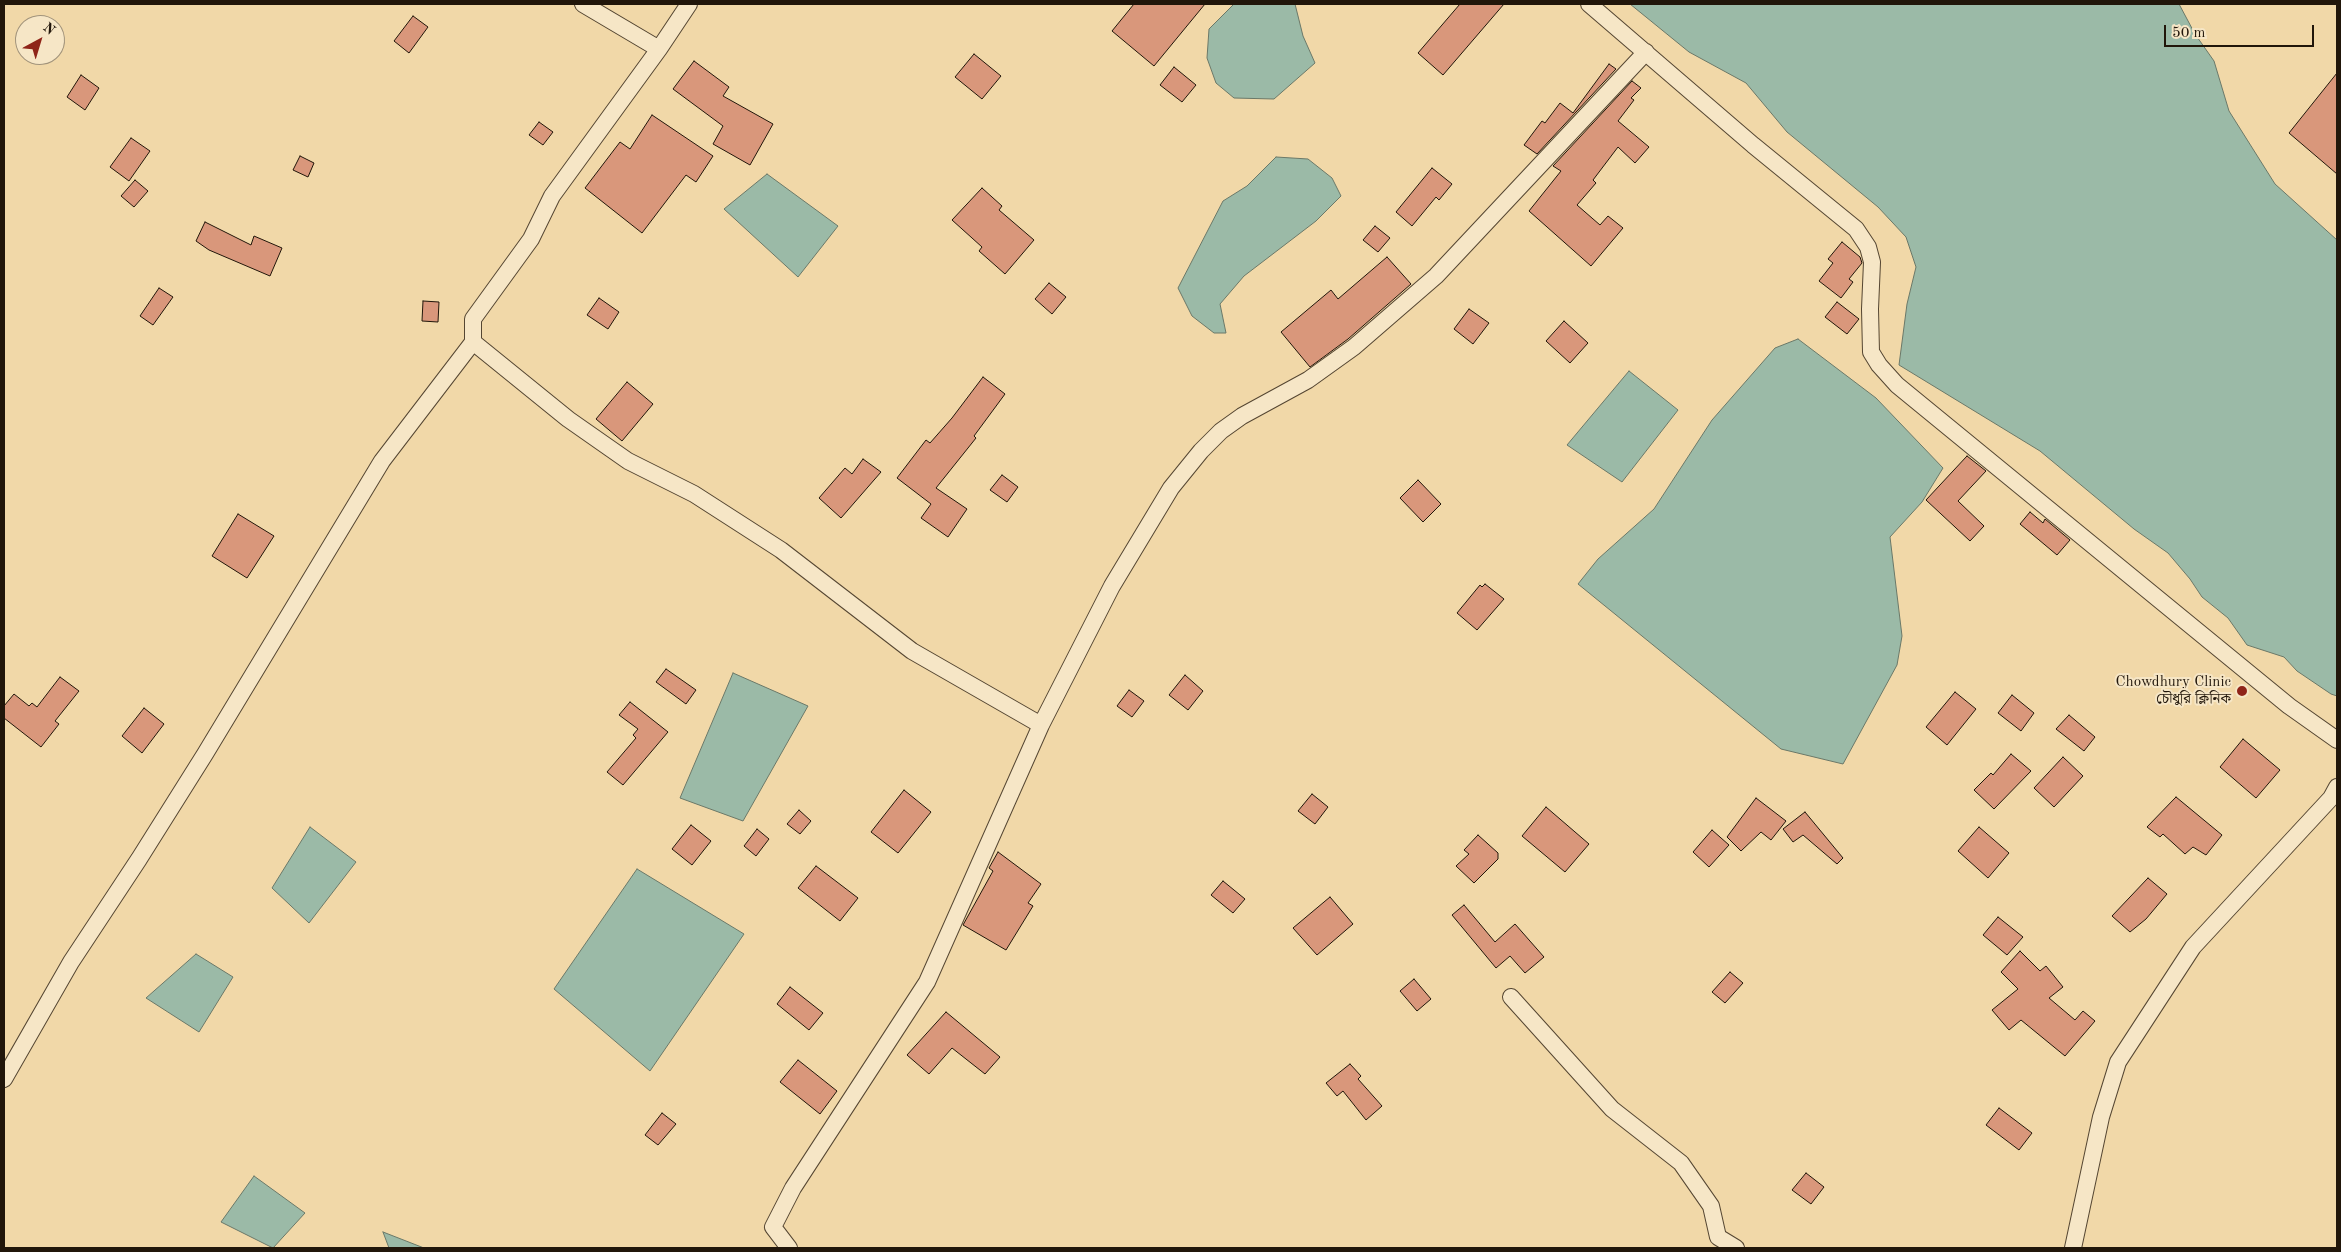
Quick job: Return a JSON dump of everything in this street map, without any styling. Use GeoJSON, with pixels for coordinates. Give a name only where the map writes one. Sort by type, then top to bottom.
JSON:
{"type":"FeatureCollection","features":[{"type":"Feature","properties":{"kind":"street"},"geometry":{"type":"LineString","coordinates":[[584,4],[660,49]]}},
{"type":"Feature","properties":{"kind":"street"},"geometry":{"type":"LineString","coordinates":[[4,1079],[71,962],[205,754],[382,460],[473,342],[473,319],[531,239],[552,196],[660,49],[689,4]]}},
{"type":"Feature","properties":{"kind":"street"},"geometry":{"type":"LineString","coordinates":[[1590,4],[1753,145],[1856,229],[1868,247],[1872,262],[1871,352],[1879,365],[1897,385],[2289,706],[2337,740]]}},
{"type":"Feature","properties":{"kind":"street"},"geometry":{"type":"LineString","coordinates":[[789,1248],[773,1227],[793,1188],[927,982],[1041,725],[1112,586],[1171,488],[1201,451],[1221,431],[1242,416],[1308,380],[1354,347],[1436,276],[1646,52]]}},
{"type":"Feature","properties":{"kind":"street"},"geometry":{"type":"LineString","coordinates":[[473,342],[568,419],[628,461],[694,494],[781,550],[912,651],[1041,725]]}},
{"type":"Feature","properties":{"kind":"street"},"geometry":{"type":"LineString","coordinates":[[2072,1248],[2101,1117],[2118,1062],[2193,947],[2331,798],[2337,787]]}},
{"type":"Feature","properties":{"kind":"street"},"geometry":{"type":"LineString","coordinates":[[1511,997],[1612,1109],[1682,1163],[1711,1206],[1718,1236],[1736,1248]]}},
{"type":"Feature","properties":{"kind":"shaded area"},"geometry":{"type":"Polygon","coordinates":[[[1234,4],[1295,4],[1303,36],[1315,63],[1274,99],[1234,98],[1216,83],[1207,58],[1209,29],[1234,4]]]}},
{"type":"Feature","properties":{"kind":"shaded area"},"geometry":{"type":"Polygon","coordinates":[[[1630,4],[2179,4],[2195,34],[2214,61],[2229,111],[2275,184],[2337,240],[2337,696],[2297,671],[2284,657],[2247,645],[2228,618],[2202,597],[2190,579],[2168,553],[2134,529],[2040,451],[1899,365],[1907,304],[1916,267],[1906,237],[1878,207],[1787,132],[1746,83],[1689,52],[1630,4]]]}},
{"type":"Feature","properties":{"kind":"shaded area"},"geometry":{"type":"Polygon","coordinates":[[[1276,157],[1308,159],[1332,178],[1341,196],[1316,221],[1244,276],[1220,304],[1226,333],[1214,333],[1192,316],[1178,288],[1223,201],[1247,186],[1276,157]]]}},
{"type":"Feature","properties":{"kind":"shaded area"},"geometry":{"type":"Polygon","coordinates":[[[767,174],[838,226],[798,277],[724,209],[767,174]]]}},
{"type":"Feature","properties":{"kind":"shaded area"},"geometry":{"type":"Polygon","coordinates":[[[1798,339],[1876,398],[1943,468],[1922,502],[1890,537],[1902,636],[1897,665],[1843,764],[1781,749],[1578,584],[1598,559],[1654,509],[1712,420],[1775,348],[1798,339]]]}},
{"type":"Feature","properties":{"kind":"shaded area"},"geometry":{"type":"Polygon","coordinates":[[[1629,371],[1678,410],[1622,482],[1567,445],[1629,371]]]}},
{"type":"Feature","properties":{"kind":"shaded area"},"geometry":{"type":"Polygon","coordinates":[[[733,673],[808,706],[743,821],[680,798],[733,673]]]}},
{"type":"Feature","properties":{"kind":"shaded area"},"geometry":{"type":"Polygon","coordinates":[[[310,827],[356,862],[309,923],[272,888],[310,827]]]}},
{"type":"Feature","properties":{"kind":"shaded area"},"geometry":{"type":"Polygon","coordinates":[[[637,869],[744,934],[650,1071],[554,989],[637,869]]]}},
{"type":"Feature","properties":{"kind":"shaded area"},"geometry":{"type":"Polygon","coordinates":[[[196,954],[233,977],[199,1032],[146,998],[196,954]]]}},
{"type":"Feature","properties":{"kind":"shaded area"},"geometry":{"type":"Polygon","coordinates":[[[254,1176],[305,1213],[273,1248],[221,1222],[254,1176]]]}},
{"type":"Feature","properties":{"kind":"shaded area"},"geometry":{"type":"Polygon","coordinates":[[[383,1232],[424,1248],[389,1248],[383,1232]]]}},
{"type":"Feature","properties":{"kind":"building"},"geometry":{"type":"Polygon","coordinates":[[[1134,4],[1205,4],[1154,66],[1112,31],[1134,4]]]}},
{"type":"Feature","properties":{"kind":"building"},"geometry":{"type":"Polygon","coordinates":[[[1460,4],[1504,4],[1443,75],[1418,53],[1460,4]]]}},
{"type":"Feature","properties":{"kind":"building"},"geometry":{"type":"Polygon","coordinates":[[[413,16],[428,27],[409,53],[394,41],[413,16]]]}},
{"type":"Feature","properties":{"kind":"building"},"geometry":{"type":"Polygon","coordinates":[[[974,54],[1001,76],[982,99],[955,77],[974,54]]]}},
{"type":"Feature","properties":{"kind":"building"},"geometry":{"type":"Polygon","coordinates":[[[694,61],[729,87],[723,96],[773,124],[750,165],[713,144],[723,126],[673,89],[694,61]]]}},
{"type":"Feature","properties":{"kind":"building"},"geometry":{"type":"Polygon","coordinates":[[[1609,64],[1616,69],[1537,154],[1524,145],[1542,121],[1545,123],[1560,103],[1573,113],[1609,64]]]}},
{"type":"Feature","properties":{"kind":"building"},"geometry":{"type":"Polygon","coordinates":[[[1174,67],[1196,85],[1182,102],[1160,85],[1174,67]]]}},
{"type":"Feature","properties":{"kind":"building"},"geometry":{"type":"Polygon","coordinates":[[[2337,73],[2337,174],[2289,133],[2337,73]]]}},
{"type":"Feature","properties":{"kind":"building"},"geometry":{"type":"Polygon","coordinates":[[[81,75],[99,88],[85,110],[67,97],[81,75]]]}},
{"type":"Feature","properties":{"kind":"building"},"geometry":{"type":"Polygon","coordinates":[[[1632,81],[1641,88],[1631,98],[1634,100],[1618,121],[1649,147],[1635,163],[1618,147],[1593,180],[1596,183],[1577,205],[1600,225],[1608,216],[1623,228],[1591,266],[1529,211],[1561,171],[1553,166],[1632,81]]]}},
{"type":"Feature","properties":{"kind":"building"},"geometry":{"type":"Polygon","coordinates":[[[652,115],[713,156],[696,182],[686,175],[642,233],[585,188],[620,142],[630,149],[652,115]]]}},
{"type":"Feature","properties":{"kind":"building"},"geometry":{"type":"Polygon","coordinates":[[[539,122],[553,132],[543,145],[529,135],[539,122]]]}},
{"type":"Feature","properties":{"kind":"building"},"geometry":{"type":"Polygon","coordinates":[[[131,138],[150,151],[129,181],[110,167],[131,138]]]}},
{"type":"Feature","properties":{"kind":"building"},"geometry":{"type":"Polygon","coordinates":[[[300,156],[314,163],[308,177],[293,170],[300,156]]]}},
{"type":"Feature","properties":{"kind":"building"},"geometry":{"type":"Polygon","coordinates":[[[1432,168],[1452,184],[1439,200],[1436,197],[1412,226],[1396,212],[1432,168]]]}},
{"type":"Feature","properties":{"kind":"building"},"geometry":{"type":"Polygon","coordinates":[[[135,180],[148,191],[134,207],[121,196],[135,180]]]}},
{"type":"Feature","properties":{"kind":"building"},"geometry":{"type":"Polygon","coordinates":[[[982,188],[1002,206],[999,210],[1034,240],[1005,274],[979,251],[982,247],[952,220],[982,188]]]}},
{"type":"Feature","properties":{"kind":"building"},"geometry":{"type":"Polygon","coordinates":[[[205,222],[251,245],[254,236],[282,248],[270,276],[209,250],[196,241],[205,222]]]}},
{"type":"Feature","properties":{"kind":"building"},"geometry":{"type":"Polygon","coordinates":[[[1375,226],[1390,238],[1378,252],[1363,240],[1375,226]]]}},
{"type":"Feature","properties":{"kind":"building"},"geometry":{"type":"Polygon","coordinates":[[[1842,242],[1860,257],[1862,263],[1849,279],[1853,282],[1841,298],[1819,281],[1833,263],[1828,259],[1842,242]]]}},
{"type":"Feature","properties":{"kind":"building"},"geometry":{"type":"Polygon","coordinates":[[[1387,257],[1411,284],[1348,339],[1310,367],[1281,332],[1331,290],[1338,299],[1387,257]]]}},
{"type":"Feature","properties":{"kind":"building"},"geometry":{"type":"Polygon","coordinates":[[[1049,283],[1066,297],[1052,314],[1035,299],[1049,283]]]}},
{"type":"Feature","properties":{"kind":"building"},"geometry":{"type":"Polygon","coordinates":[[[159,288],[173,297],[153,325],[140,316],[159,288]]]}},
{"type":"Feature","properties":{"kind":"building"},"geometry":{"type":"Polygon","coordinates":[[[599,298],[619,312],[608,329],[587,315],[599,298]]]}},
{"type":"Feature","properties":{"kind":"building"},"geometry":{"type":"Polygon","coordinates":[[[423,301],[439,302],[438,322],[422,321],[423,301]]]}},
{"type":"Feature","properties":{"kind":"building"},"geometry":{"type":"Polygon","coordinates":[[[1837,302],[1859,319],[1847,334],[1825,317],[1837,302]]]}},
{"type":"Feature","properties":{"kind":"building"},"geometry":{"type":"Polygon","coordinates":[[[1469,309],[1489,323],[1473,344],[1454,329],[1469,309]]]}},
{"type":"Feature","properties":{"kind":"building"},"geometry":{"type":"Polygon","coordinates":[[[1564,321],[1588,343],[1570,363],[1546,341],[1564,321]]]}},
{"type":"Feature","properties":{"kind":"building"},"geometry":{"type":"Polygon","coordinates":[[[983,377],[1005,394],[974,436],[976,438],[936,488],[967,509],[948,537],[921,518],[931,504],[897,478],[926,440],[930,443],[952,418],[983,377]]]}},
{"type":"Feature","properties":{"kind":"building"},"geometry":{"type":"Polygon","coordinates":[[[627,382],[653,404],[622,441],[596,419],[627,382]]]}},
{"type":"Feature","properties":{"kind":"building"},"geometry":{"type":"Polygon","coordinates":[[[1967,456],[1986,471],[1958,501],[1984,526],[1970,541],[1926,500],[1967,456]]]}},
{"type":"Feature","properties":{"kind":"building"},"geometry":{"type":"Polygon","coordinates":[[[863,459],[881,472],[841,518],[819,498],[845,468],[852,474],[863,459]]]}},
{"type":"Feature","properties":{"kind":"building"},"geometry":{"type":"Polygon","coordinates":[[[1002,475],[1018,487],[1007,502],[990,490],[1002,475]]]}},
{"type":"Feature","properties":{"kind":"building"},"geometry":{"type":"Polygon","coordinates":[[[1418,480],[1441,504],[1423,522],[1400,498],[1418,480]]]}},
{"type":"Feature","properties":{"kind":"building"},"geometry":{"type":"Polygon","coordinates":[[[2030,512],[2043,523],[2045,519],[2070,540],[2057,555],[2020,524],[2030,512]]]}},
{"type":"Feature","properties":{"kind":"building"},"geometry":{"type":"Polygon","coordinates":[[[238,514],[274,536],[247,578],[212,556],[238,514]]]}},
{"type":"Feature","properties":{"kind":"building"},"geometry":{"type":"Polygon","coordinates":[[[1485,584],[1504,599],[1477,630],[1457,613],[1480,585],[1482,587],[1485,584]]]}},
{"type":"Feature","properties":{"kind":"building"},"geometry":{"type":"Polygon","coordinates":[[[666,669],[696,690],[686,704],[656,682],[666,669]]]}},
{"type":"Feature","properties":{"kind":"building"},"geometry":{"type":"Polygon","coordinates":[[[1185,675],[1203,691],[1188,710],[1169,695],[1185,675]]]}},
{"type":"Feature","properties":{"kind":"building"},"geometry":{"type":"Polygon","coordinates":[[[60,677],[79,691],[55,721],[59,724],[41,747],[4,718],[4,706],[14,694],[29,706],[32,703],[37,707],[60,677]]]}},
{"type":"Feature","properties":{"kind":"building"},"geometry":{"type":"Polygon","coordinates":[[[1129,690],[1144,701],[1132,717],[1117,706],[1129,690]]]}},
{"type":"Feature","properties":{"kind":"building"},"geometry":{"type":"Polygon","coordinates":[[[1955,692],[1976,709],[1947,745],[1926,727],[1955,692]]]}},
{"type":"Feature","properties":{"kind":"building"},"geometry":{"type":"Polygon","coordinates":[[[2012,695],[2034,713],[2021,731],[1998,713],[2012,695]]]}},
{"type":"Feature","properties":{"kind":"building"},"geometry":{"type":"Polygon","coordinates":[[[630,702],[668,732],[623,785],[607,772],[636,738],[633,735],[638,729],[619,715],[630,702]]]}},
{"type":"Feature","properties":{"kind":"building"},"geometry":{"type":"Polygon","coordinates":[[[144,708],[164,724],[142,753],[122,736],[144,708]]]}},
{"type":"Feature","properties":{"kind":"building"},"geometry":{"type":"Polygon","coordinates":[[[2069,715],[2095,737],[2084,751],[2056,729],[2069,715]]]}},
{"type":"Feature","properties":{"kind":"building"},"geometry":{"type":"Polygon","coordinates":[[[2243,739],[2280,770],[2256,798],[2220,767],[2243,739]]]}},
{"type":"Feature","properties":{"kind":"building"},"geometry":{"type":"Polygon","coordinates":[[[2011,754],[2031,771],[1994,809],[1974,790],[1991,773],[1993,775],[2011,754]]]}},
{"type":"Feature","properties":{"kind":"building"},"geometry":{"type":"Polygon","coordinates":[[[2063,757],[2083,776],[2054,807],[2034,788],[2063,757]]]}},
{"type":"Feature","properties":{"kind":"building"},"geometry":{"type":"Polygon","coordinates":[[[904,790],[931,812],[898,853],[871,832],[904,790]]]}},
{"type":"Feature","properties":{"kind":"building"},"geometry":{"type":"Polygon","coordinates":[[[1312,794],[1328,807],[1315,824],[1298,811],[1312,794]]]}},
{"type":"Feature","properties":{"kind":"building"},"geometry":{"type":"Polygon","coordinates":[[[2176,797],[2222,835],[2206,855],[2193,847],[2185,854],[2163,834],[2160,837],[2147,827],[2176,797]]]}},
{"type":"Feature","properties":{"kind":"building"},"geometry":{"type":"Polygon","coordinates":[[[1756,798],[1786,821],[1771,840],[1761,832],[1741,851],[1727,837],[1756,798]]]}},
{"type":"Feature","properties":{"kind":"building"},"geometry":{"type":"Polygon","coordinates":[[[1546,807],[1589,844],[1565,872],[1522,836],[1546,807]]]}},
{"type":"Feature","properties":{"kind":"building"},"geometry":{"type":"Polygon","coordinates":[[[799,810],[811,821],[800,834],[787,824],[799,810]]]}},
{"type":"Feature","properties":{"kind":"building"},"geometry":{"type":"Polygon","coordinates":[[[1805,812],[1843,858],[1837,864],[1803,835],[1793,842],[1783,829],[1805,812]]]}},
{"type":"Feature","properties":{"kind":"building"},"geometry":{"type":"Polygon","coordinates":[[[691,825],[711,841],[692,865],[672,849],[691,825]]]}},
{"type":"Feature","properties":{"kind":"building"},"geometry":{"type":"Polygon","coordinates":[[[1979,827],[2009,853],[1988,878],[1958,851],[1979,827]]]}},
{"type":"Feature","properties":{"kind":"building"},"geometry":{"type":"Polygon","coordinates":[[[757,829],[769,839],[756,856],[744,846],[757,829]]]}},
{"type":"Feature","properties":{"kind":"building"},"geometry":{"type":"Polygon","coordinates":[[[1712,830],[1729,845],[1709,867],[1693,852],[1712,830]]]}},
{"type":"Feature","properties":{"kind":"building"},"geometry":{"type":"Polygon","coordinates":[[[1478,835],[1498,853],[1498,859],[1474,883],[1456,866],[1469,854],[1464,850],[1478,835]]]}},
{"type":"Feature","properties":{"kind":"building"},"geometry":{"type":"Polygon","coordinates":[[[998,852],[1041,884],[1028,903],[1033,906],[1006,950],[963,925],[993,871],[989,868],[998,852]]]}},
{"type":"Feature","properties":{"kind":"building"},"geometry":{"type":"Polygon","coordinates":[[[816,866],[858,898],[840,921],[798,888],[816,866]]]}},
{"type":"Feature","properties":{"kind":"building"},"geometry":{"type":"Polygon","coordinates":[[[2148,878],[2167,894],[2146,919],[2130,932],[2112,916],[2148,878]]]}},
{"type":"Feature","properties":{"kind":"building"},"geometry":{"type":"Polygon","coordinates":[[[1223,881],[1245,899],[1233,913],[1211,895],[1223,881]]]}},
{"type":"Feature","properties":{"kind":"building"},"geometry":{"type":"Polygon","coordinates":[[[1330,897],[1353,924],[1317,955],[1293,928],[1330,897]]]}},
{"type":"Feature","properties":{"kind":"building"},"geometry":{"type":"Polygon","coordinates":[[[1464,905],[1495,942],[1515,924],[1544,957],[1525,973],[1510,956],[1496,968],[1452,915],[1464,905]]]}},
{"type":"Feature","properties":{"kind":"building"},"geometry":{"type":"Polygon","coordinates":[[[1998,917],[2023,937],[2007,955],[1983,935],[1998,917]]]}},
{"type":"Feature","properties":{"kind":"building"},"geometry":{"type":"Polygon","coordinates":[[[2020,951],[2040,971],[2046,966],[2063,987],[2049,998],[2075,1020],[2083,1011],[2095,1021],[2065,1056],[2021,1020],[2009,1030],[1992,1010],[2018,989],[2001,972],[2020,951]]]}},
{"type":"Feature","properties":{"kind":"building"},"geometry":{"type":"Polygon","coordinates":[[[1730,972],[1743,983],[1725,1003],[1712,992],[1730,972]]]}},
{"type":"Feature","properties":{"kind":"building"},"geometry":{"type":"Polygon","coordinates":[[[1414,979],[1431,999],[1417,1011],[1400,991],[1414,979]]]}},
{"type":"Feature","properties":{"kind":"building"},"geometry":{"type":"Polygon","coordinates":[[[790,987],[823,1013],[809,1030],[777,1004],[790,987]]]}},
{"type":"Feature","properties":{"kind":"building"},"geometry":{"type":"Polygon","coordinates":[[[946,1012],[1000,1057],[985,1074],[952,1048],[929,1074],[907,1055],[946,1012]]]}},
{"type":"Feature","properties":{"kind":"building"},"geometry":{"type":"Polygon","coordinates":[[[798,1060],[837,1091],[820,1114],[780,1082],[798,1060]]]}},
{"type":"Feature","properties":{"kind":"building"},"geometry":{"type":"Polygon","coordinates":[[[1350,1064],[1361,1076],[1358,1079],[1382,1106],[1366,1120],[1343,1091],[1337,1096],[1326,1083],[1350,1064]]]}},
{"type":"Feature","properties":{"kind":"building"},"geometry":{"type":"Polygon","coordinates":[[[1999,1108],[2032,1133],[2019,1150],[1986,1125],[1999,1108]]]}},
{"type":"Feature","properties":{"kind":"building"},"geometry":{"type":"Polygon","coordinates":[[[662,1113],[676,1124],[658,1145],[645,1135],[662,1113]]]}},
{"type":"Feature","properties":{"kind":"building"},"geometry":{"type":"Polygon","coordinates":[[[1806,1173],[1824,1187],[1811,1204],[1792,1190],[1806,1173]]]}},
{"type":"Feature","properties":{"kind":"place","name":"Chowdhury Clinic চৌধুরি ক্লিনিক"},"geometry":{"type":"Point","coordinates":[2242,691]}}]}
